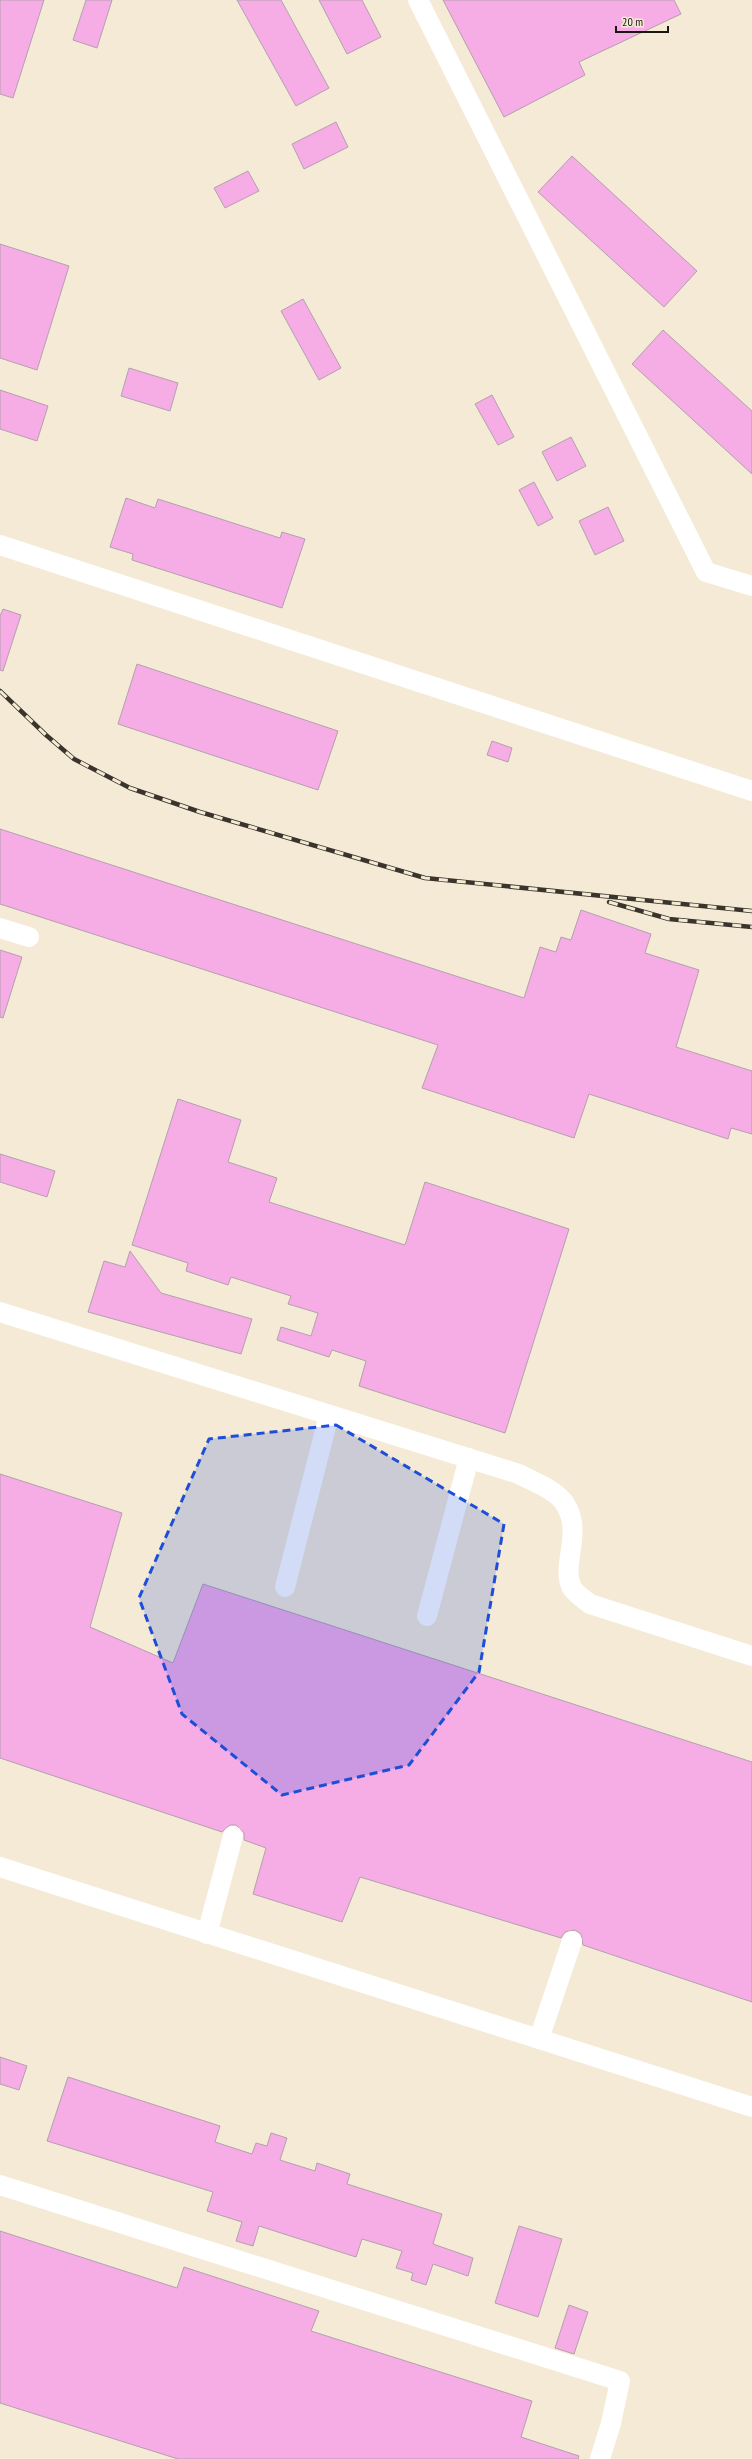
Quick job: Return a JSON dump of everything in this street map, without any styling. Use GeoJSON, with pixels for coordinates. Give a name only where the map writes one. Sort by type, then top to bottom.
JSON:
{"type":"FeatureCollection","features":[{"type":"Feature","properties":{"kind":"lane"},"geometry":{"type":"LineString","coordinates":[[418,0],[706,572],[752,586]]}},
{"type":"Feature","properties":{"kind":"lane"},"geometry":{"type":"LineString","coordinates":[[0,545],[752,791]]}},
{"type":"Feature","properties":{"kind":"lane"},"geometry":{"type":"LineString","coordinates":[[0,928],[29,937]]}},
{"type":"Feature","properties":{"kind":"lane"},"geometry":{"type":"LineString","coordinates":[[0,1312],[519,1474],[556,1495],[565,1504],[574,1527],[569,1579],[573,1589],[590,1604],[752,1656]]}},
{"type":"Feature","properties":{"kind":"lane"},"geometry":{"type":"LineString","coordinates":[[285,1587],[329,1415]]}},
{"type":"Feature","properties":{"kind":"lane"},"geometry":{"type":"LineString","coordinates":[[427,1616],[470,1458]]}},
{"type":"Feature","properties":{"kind":"lane"},"geometry":{"type":"LineString","coordinates":[[207,1934],[233,1836]]}},
{"type":"Feature","properties":{"kind":"lane"},"geometry":{"type":"LineString","coordinates":[[0,1867],[752,2107]]}},
{"type":"Feature","properties":{"kind":"lane"},"geometry":{"type":"LineString","coordinates":[[539,2039],[572,1941]]}},
{"type":"Feature","properties":{"kind":"lane"},"geometry":{"type":"LineString","coordinates":[[0,2185],[620,2382],[611,2423],[600,2459]]}},
{"type":"Feature","properties":{"kind":"highlighted area"},"geometry":{"type":"Polygon","coordinates":[[[336,1425],[504,1524],[479,1672],[409,1765],[282,1795],[182,1714],[139,1598],[209,1439],[336,1425]]]}},
{"type":"Feature","properties":{"kind":"building"},"geometry":{"type":"Polygon","coordinates":[[[0,0],[44,0],[13,98],[0,94],[0,0]]]}},
{"type":"Feature","properties":{"kind":"building"},"geometry":{"type":"Polygon","coordinates":[[[86,0],[112,0],[97,48],[73,40],[86,0]]]}},
{"type":"Feature","properties":{"kind":"building"},"geometry":{"type":"Polygon","coordinates":[[[237,0],[281,0],[329,88],[296,106],[237,0]]]}},
{"type":"Feature","properties":{"kind":"building"},"geometry":{"type":"Polygon","coordinates":[[[319,0],[362,0],[381,37],[347,54],[319,0]]]}},
{"type":"Feature","properties":{"kind":"building"},"geometry":{"type":"Polygon","coordinates":[[[443,0],[674,0],[681,14],[579,62],[585,75],[504,117],[443,0]]]}},
{"type":"Feature","properties":{"kind":"building"},"geometry":{"type":"Polygon","coordinates":[[[336,122],[348,147],[304,169],[292,144],[336,122]]]}},
{"type":"Feature","properties":{"kind":"building"},"geometry":{"type":"Polygon","coordinates":[[[572,156],[697,271],[664,307],[538,192],[572,156]]]}},
{"type":"Feature","properties":{"kind":"building"},"geometry":{"type":"Polygon","coordinates":[[[248,171],[259,191],[225,208],[214,188],[248,171]]]}},
{"type":"Feature","properties":{"kind":"building"},"geometry":{"type":"Polygon","coordinates":[[[0,244],[69,266],[37,370],[0,358],[0,244]]]}},
{"type":"Feature","properties":{"kind":"building"},"geometry":{"type":"Polygon","coordinates":[[[303,299],[341,368],[319,380],[281,311],[303,299]]]}},
{"type":"Feature","properties":{"kind":"building"},"geometry":{"type":"Polygon","coordinates":[[[663,330],[752,411],[752,474],[632,364],[663,330]]]}},
{"type":"Feature","properties":{"kind":"building"},"geometry":{"type":"Polygon","coordinates":[[[129,368],[178,383],[170,411],[121,396],[129,368]]]}},
{"type":"Feature","properties":{"kind":"building"},"geometry":{"type":"Polygon","coordinates":[[[0,390],[48,406],[37,441],[0,429],[0,390]]]}},
{"type":"Feature","properties":{"kind":"building"},"geometry":{"type":"Polygon","coordinates":[[[492,395],[514,437],[498,445],[475,404],[492,395]]]}},
{"type":"Feature","properties":{"kind":"building"},"geometry":{"type":"Polygon","coordinates":[[[571,437],[586,466],[557,481],[542,452],[571,437]]]}},
{"type":"Feature","properties":{"kind":"building"},"geometry":{"type":"Polygon","coordinates":[[[534,482],[553,518],[538,526],[519,490],[534,482]]]}},
{"type":"Feature","properties":{"kind":"building"},"geometry":{"type":"Polygon","coordinates":[[[126,498],[155,508],[158,499],[280,538],[282,532],[305,539],[282,608],[132,560],[133,554],[110,547],[126,498]]]}},
{"type":"Feature","properties":{"kind":"building"},"geometry":{"type":"Polygon","coordinates":[[[608,507],[624,541],[595,555],[579,521],[608,507]]]}},
{"type":"Feature","properties":{"kind":"building"},"geometry":{"type":"Polygon","coordinates":[[[3,609],[21,615],[3,671],[0,670],[0,616],[3,609]]]}},
{"type":"Feature","properties":{"kind":"building"},"geometry":{"type":"Polygon","coordinates":[[[137,664],[338,731],[318,790],[118,724],[137,664]]]}},
{"type":"Feature","properties":{"kind":"building"},"geometry":{"type":"Polygon","coordinates":[[[492,741],[512,748],[508,762],[487,755],[492,741]]]}},
{"type":"Feature","properties":{"kind":"building"},"geometry":{"type":"Polygon","coordinates":[[[0,829],[524,998],[540,947],[556,952],[561,937],[571,940],[581,910],[651,934],[645,953],[699,970],[676,1047],[752,1071],[752,1134],[731,1128],[728,1139],[589,1094],[574,1138],[422,1088],[438,1045],[0,904],[0,829]]]}},
{"type":"Feature","properties":{"kind":"building"},"geometry":{"type":"Polygon","coordinates":[[[0,950],[22,957],[3,1018],[0,1017],[0,950]]]}},
{"type":"Feature","properties":{"kind":"building"},"geometry":{"type":"Polygon","coordinates":[[[178,1099],[241,1120],[228,1162],[277,1178],[269,1202],[405,1245],[425,1182],[569,1229],[505,1433],[359,1386],[366,1361],[332,1350],[329,1357],[277,1340],[281,1327],[311,1336],[318,1313],[288,1304],[291,1296],[231,1277],[228,1285],[186,1271],[188,1263],[132,1245],[178,1099]]]}},
{"type":"Feature","properties":{"kind":"building"},"geometry":{"type":"Polygon","coordinates":[[[0,1154],[55,1171],[47,1197],[0,1182],[0,1154]]]}},
{"type":"Feature","properties":{"kind":"building"},"geometry":{"type":"Polygon","coordinates":[[[130,1251],[161,1293],[252,1319],[241,1354],[88,1312],[104,1261],[125,1267],[130,1251]]]}},
{"type":"Feature","properties":{"kind":"building"},"geometry":{"type":"Polygon","coordinates":[[[0,1474],[122,1513],[90,1627],[173,1663],[203,1584],[752,1762],[752,2002],[583,1945],[581,1934],[575,1930],[565,1932],[561,1938],[360,1877],[342,1922],[253,1894],[266,1848],[244,1840],[244,1833],[236,1825],[230,1825],[222,1832],[0,1758],[0,1474]]]}},
{"type":"Feature","properties":{"kind":"building"},"geometry":{"type":"Polygon","coordinates":[[[0,2057],[27,2066],[19,2090],[0,2084],[0,2057]]]}},
{"type":"Feature","properties":{"kind":"building"},"geometry":{"type":"Polygon","coordinates":[[[68,2077],[220,2126],[215,2142],[252,2154],[256,2143],[267,2146],[271,2133],[287,2138],[280,2160],[315,2171],[317,2163],[350,2174],[347,2184],[442,2214],[433,2244],[473,2258],[468,2276],[433,2264],[426,2285],[411,2280],[413,2273],[396,2268],[402,2251],[362,2239],[356,2257],[259,2226],[253,2246],[236,2241],[242,2222],[207,2211],[213,2192],[47,2141],[68,2077]]]}},
{"type":"Feature","properties":{"kind":"building"},"geometry":{"type":"Polygon","coordinates":[[[519,2226],[562,2239],[538,2317],[495,2303],[519,2226]]]}},
{"type":"Feature","properties":{"kind":"building"},"geometry":{"type":"Polygon","coordinates":[[[0,2231],[177,2288],[184,2267],[319,2311],[311,2331],[532,2401],[521,2437],[579,2456],[578,2459],[178,2459],[0,2403],[0,2231]]]}},
{"type":"Feature","properties":{"kind":"building"},"geometry":{"type":"Polygon","coordinates":[[[569,2305],[588,2312],[574,2354],[555,2348],[569,2305]]]}},
{"type":"Feature","properties":{"kind":"railway"},"geometry":{"type":"LineString","coordinates":[[0,691],[46,735],[74,759],[130,788],[200,812],[425,878],[752,911]]}},
{"type":"Feature","properties":{"kind":"railway"},"geometry":{"type":"LineString","coordinates":[[609,902],[669,919],[752,927]]}}]}
